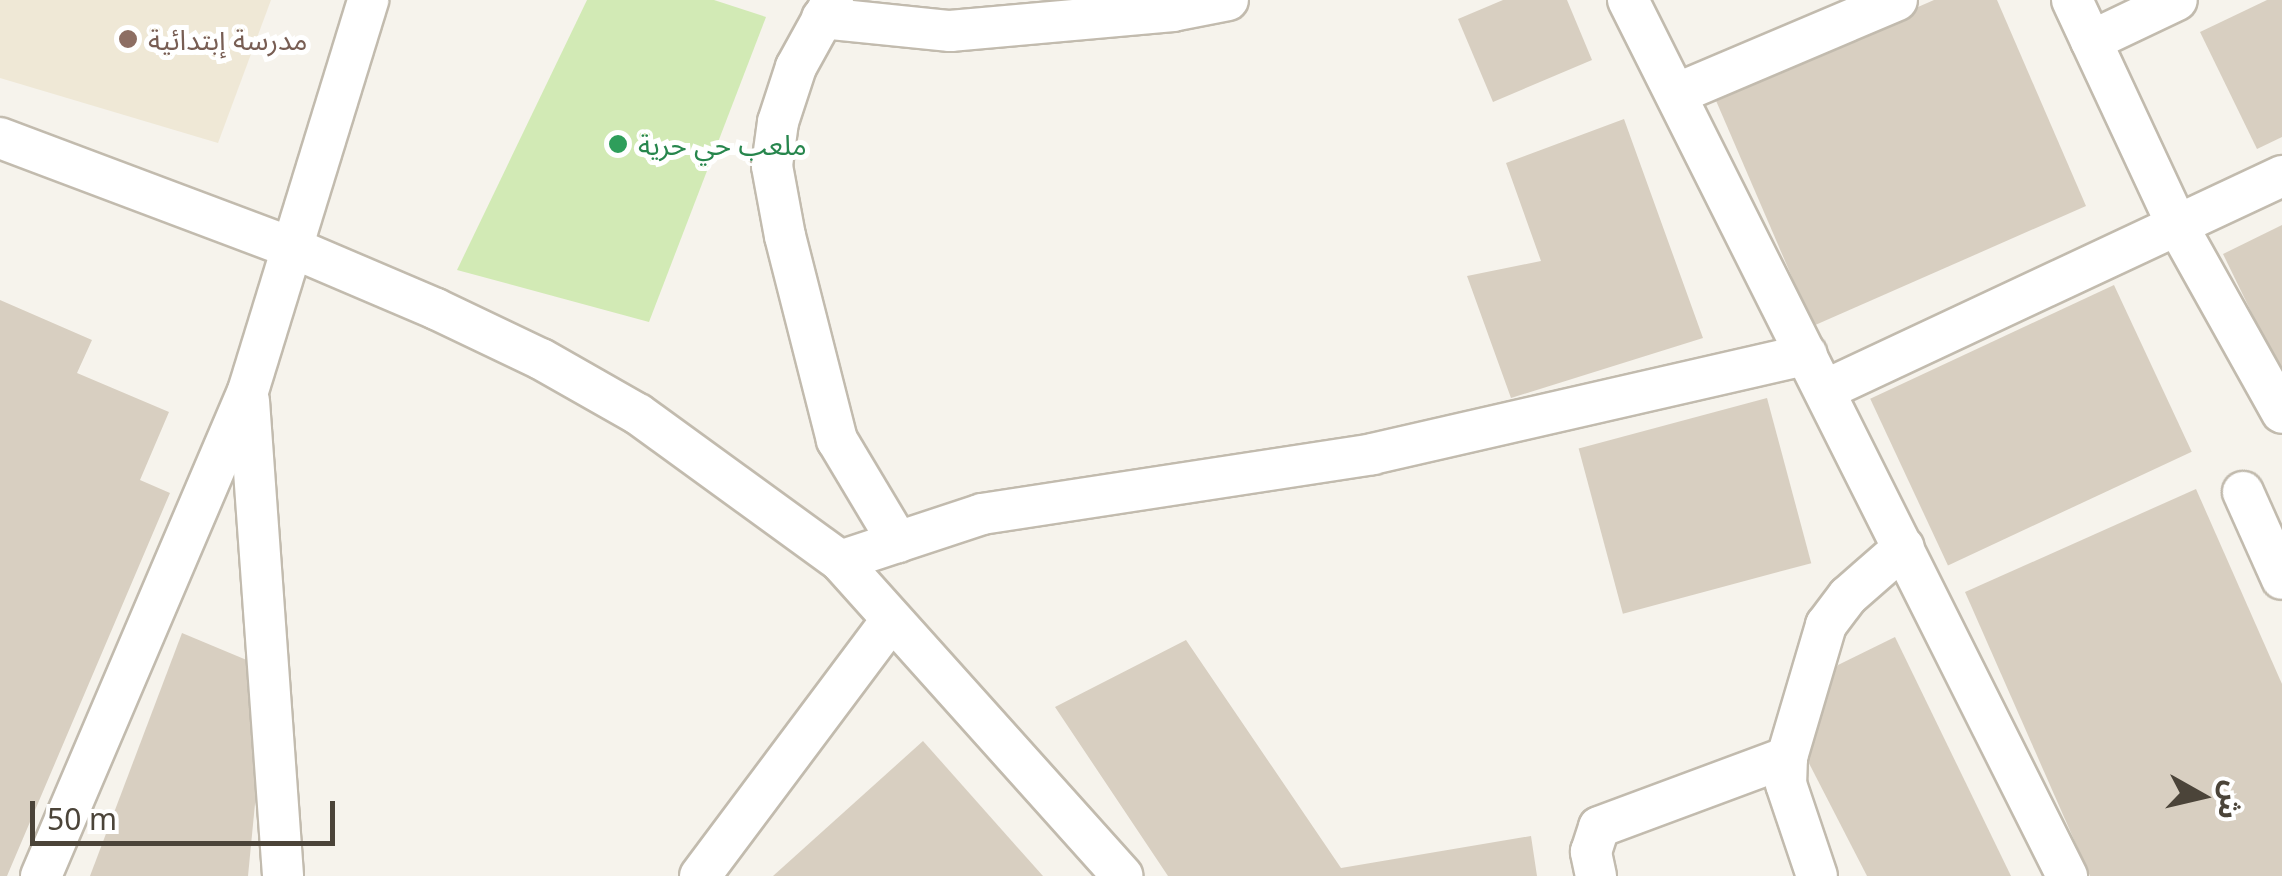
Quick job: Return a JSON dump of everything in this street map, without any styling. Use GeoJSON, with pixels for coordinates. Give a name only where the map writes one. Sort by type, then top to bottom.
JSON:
{"type":"FeatureCollection","features":[{"type":"Feature","properties":{"kind":"street"},"geometry":{"type":"LineString","coordinates":[[41,876],[248,391],[368,0]]}},
{"type":"Feature","properties":{"kind":"street"},"geometry":{"type":"LineString","coordinates":[[898,542],[838,440],[785,236],[772,166],[778,122],[796,67],[828,9],[950,32],[1173,11],[1228,0]]}},
{"type":"Feature","properties":{"kind":"street"},"geometry":{"type":"LineString","coordinates":[[1628,0],[2067,876]]}},
{"type":"Feature","properties":{"kind":"street"},"geometry":{"type":"LineString","coordinates":[[1676,94],[1897,0]]}},
{"type":"Feature","properties":{"kind":"street"},"geometry":{"type":"LineString","coordinates":[[2072,0],[2176,226],[2282,413]]}},
{"type":"Feature","properties":{"kind":"street"},"geometry":{"type":"LineString","coordinates":[[2091,41],[2177,0]]}},
{"type":"Feature","properties":{"kind":"street"},"geometry":{"type":"LineString","coordinates":[[0,138],[293,248],[453,317],[638,414],[840,562],[1122,876]]}},
{"type":"Feature","properties":{"kind":"street"},"geometry":{"type":"LineString","coordinates":[[1826,390],[2282,176]]}},
{"type":"Feature","properties":{"kind":"street"},"geometry":{"type":"LineString","coordinates":[[840,562],[982,514],[1372,454],[1807,354]]}},
{"type":"Feature","properties":{"kind":"street"},"geometry":{"type":"LineString","coordinates":[[248,391],[282,876]]}},
{"type":"Feature","properties":{"kind":"street"},"geometry":{"type":"LineString","coordinates":[[2243,492],[2282,579]]}},
{"type":"Feature","properties":{"kind":"street"},"geometry":{"type":"LineString","coordinates":[[1818,876],[1786,784],[1787,757],[1826,625],[1848,596],[1904,547]]}},
{"type":"Feature","properties":{"kind":"street"},"geometry":{"type":"LineString","coordinates":[[700,876],[891,621]]}},
{"type":"Feature","properties":{"kind":"street"},"geometry":{"type":"LineString","coordinates":[[1596,876],[1591,852],[1599,827],[1787,757]]}},
{"type":"Feature","properties":{"kind":"shaded area","name":"مدرسة إبتدائية"},"geometry":{"type":"Polygon","coordinates":[[[0,0],[271,0],[218,143],[0,78],[0,0]]]}},
{"type":"Feature","properties":{"kind":"green space","name":"ملعب حي حرية"},"geometry":{"type":"Polygon","coordinates":[[[587,0],[714,0],[766,17],[649,322],[457,270],[587,0]]]}},
{"type":"Feature","properties":{"kind":"building"},"geometry":{"type":"Polygon","coordinates":[[[1503,0],[1567,0],[1592,60],[1493,102],[1458,19],[1503,0]]]}},
{"type":"Feature","properties":{"kind":"building"},"geometry":{"type":"Polygon","coordinates":[[[1934,0],[1997,0],[2086,206],[1813,326],[1714,96],[1934,0]]]}},
{"type":"Feature","properties":{"kind":"building"},"geometry":{"type":"Polygon","coordinates":[[[2267,0],[2282,0],[2282,137],[2257,149],[2200,32],[2267,0]]]}},
{"type":"Feature","properties":{"kind":"building"},"geometry":{"type":"Polygon","coordinates":[[[1624,119],[1703,338],[1511,398],[1467,276],[1541,261],[1506,163],[1624,119]]]}},
{"type":"Feature","properties":{"kind":"building"},"geometry":{"type":"Polygon","coordinates":[[[2282,225],[2282,375],[2223,254],[2282,225]]]}},
{"type":"Feature","properties":{"kind":"building"},"geometry":{"type":"Polygon","coordinates":[[[2114,285],[2192,452],[1948,565],[1870,399],[2114,285]]]}},
{"type":"Feature","properties":{"kind":"building"},"geometry":{"type":"Polygon","coordinates":[[[0,300],[92,340],[77,373],[169,412],[140,480],[170,493],[7,876],[0,876],[0,300]]]}},
{"type":"Feature","properties":{"kind":"building"},"geometry":{"type":"Polygon","coordinates":[[[1767,398],[1811,563],[1623,614],[1579,448],[1767,398]]]}},
{"type":"Feature","properties":{"kind":"building"},"geometry":{"type":"Polygon","coordinates":[[[2196,489],[2282,684],[2282,876],[2090,876],[1965,592],[2196,489]]]}},
{"type":"Feature","properties":{"kind":"building"},"geometry":{"type":"Polygon","coordinates":[[[182,633],[249,661],[258,773],[248,876],[90,876],[182,633]]]}},
{"type":"Feature","properties":{"kind":"building"},"geometry":{"type":"Polygon","coordinates":[[[1895,637],[2011,876],[1867,876],[1797,740],[1838,665],[1895,637]]]}},
{"type":"Feature","properties":{"kind":"building"},"geometry":{"type":"Polygon","coordinates":[[[1186,640],[1341,868],[1531,836],[1537,876],[1168,876],[1055,707],[1186,640]]]}},
{"type":"Feature","properties":{"kind":"building"},"geometry":{"type":"Polygon","coordinates":[[[923,741],[1043,876],[773,876],[923,741]]]}},
{"type":"Feature","properties":{"kind":"place","name":"مدرسة إبتدائية"},"geometry":{"type":"Point","coordinates":[128,39]}},
{"type":"Feature","properties":{"kind":"place","name":"ملعب حي حرية"},"geometry":{"type":"Point","coordinates":[618,144]}}]}
